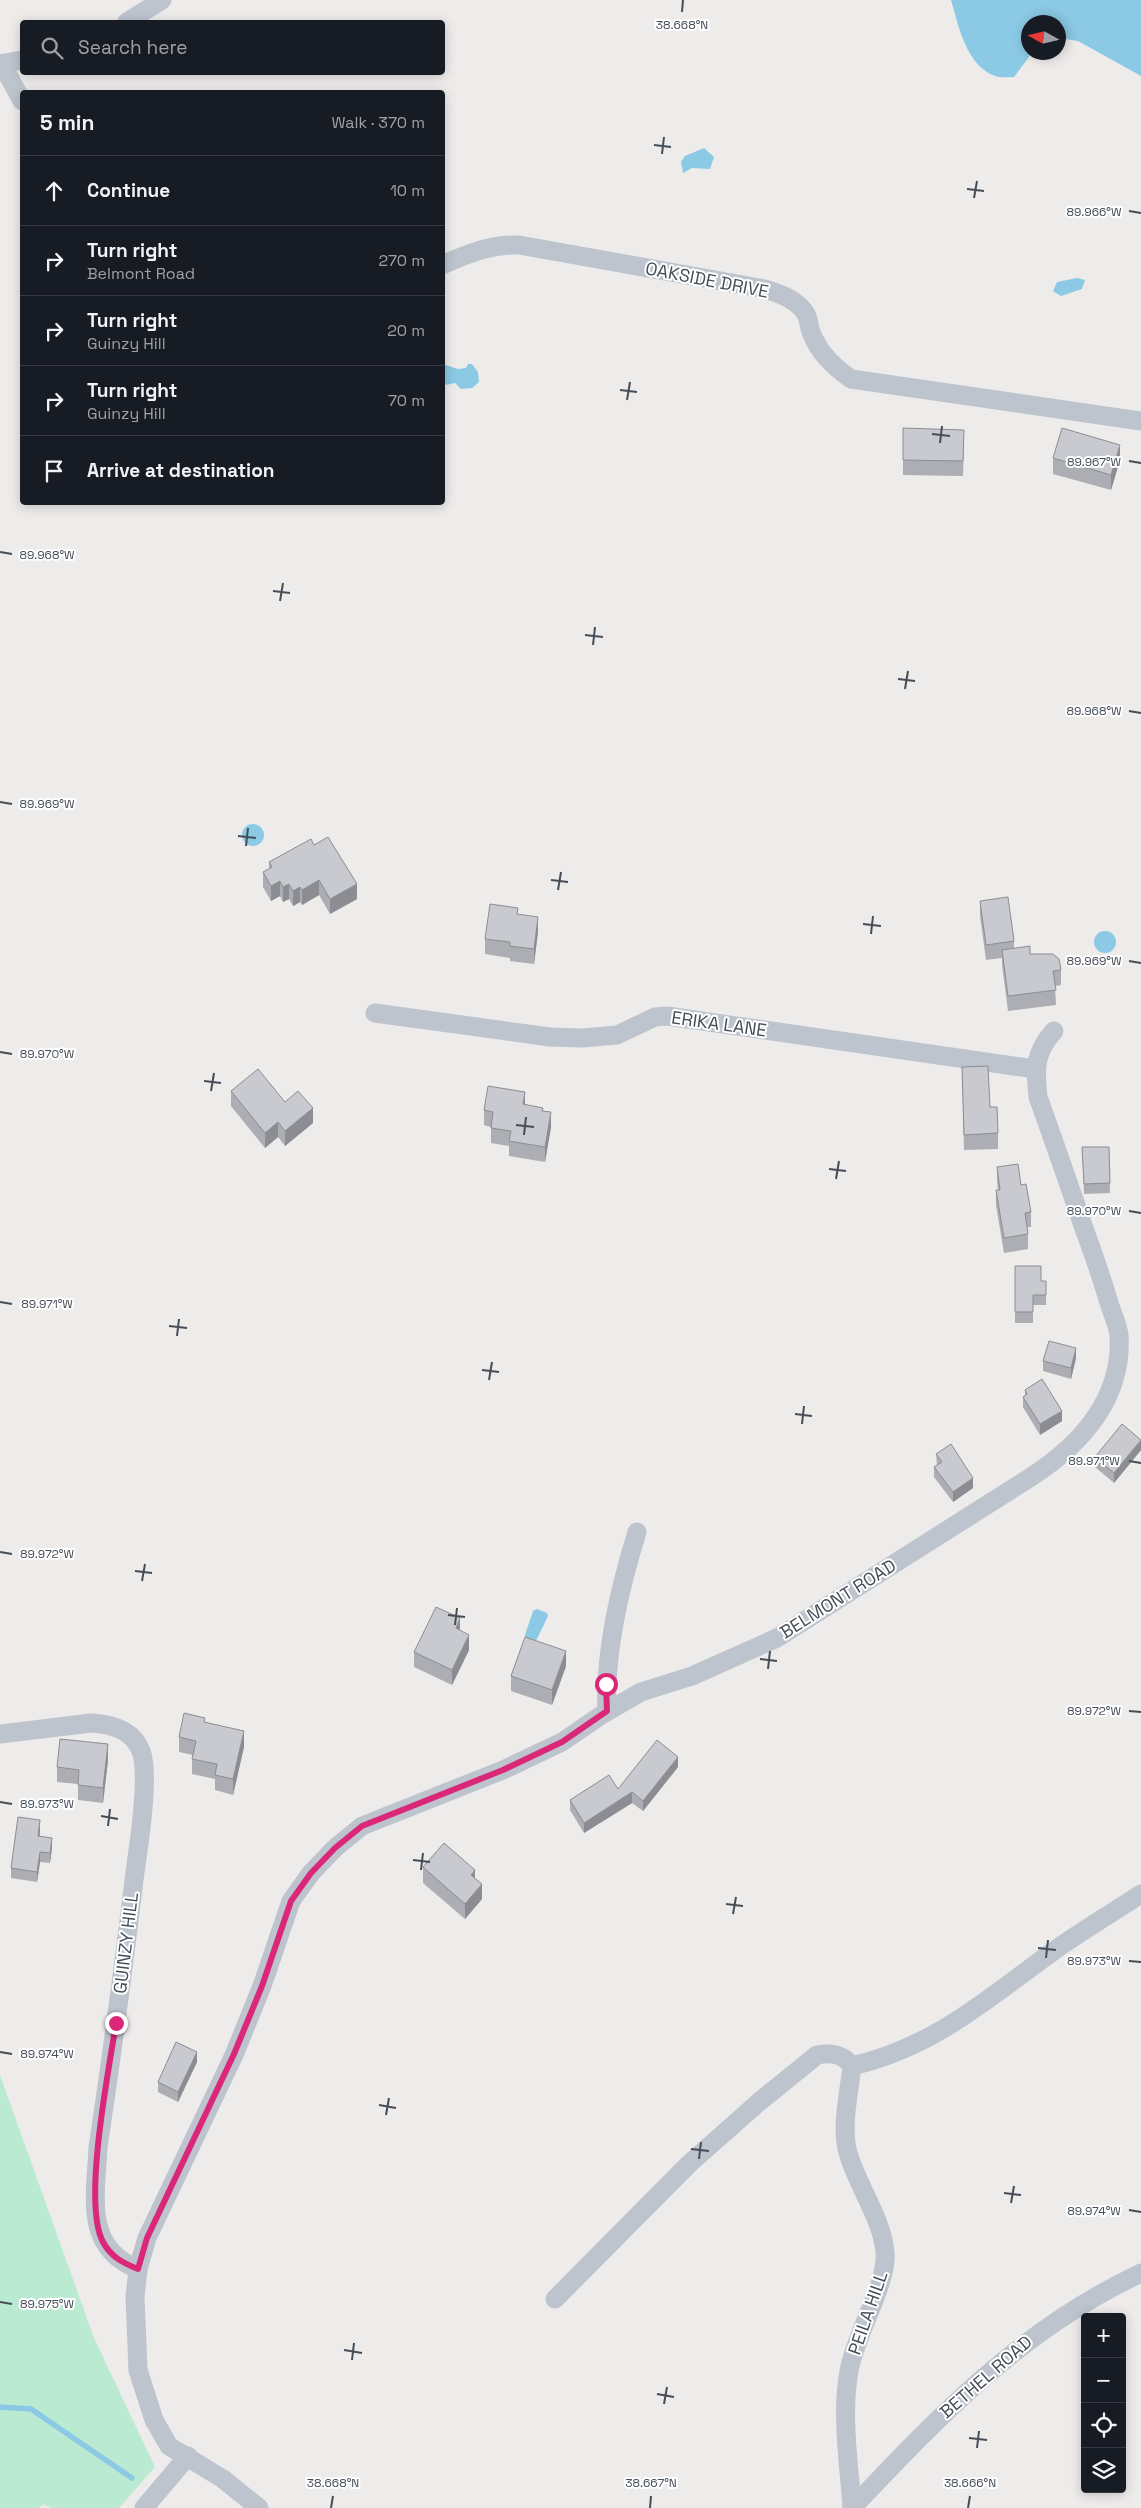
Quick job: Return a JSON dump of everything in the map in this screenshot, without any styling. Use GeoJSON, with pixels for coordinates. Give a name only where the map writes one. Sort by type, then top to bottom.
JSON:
{"type":"FeatureCollection","features":[{"type":"Feature","properties":{"kind":"street"},"geometry":{"type":"LineString","coordinates":[[130,20],[162,0]]}},
{"type":"Feature","properties":{"kind":"street"},"geometry":{"type":"LineString","coordinates":[[20,60],[1,64],[20,97]]}},
{"type":"Feature","properties":{"kind":"street","name":"OAKSIDE DRIVE"},"geometry":{"type":"LineString","coordinates":[[445,265],[480,249],[493,246],[519,245],[765,289],[784,296],[800,308],[807,316],[810,329],[822,353],[830,363],[851,379],[1141,421]]}},
{"type":"Feature","properties":{"kind":"street","name":"ERIKA LANE"},"geometry":{"type":"LineString","coordinates":[[375,1013],[550,1037],[582,1038],[617,1035],[654,1017],[667,1016],[1036,1069]]}},
{"type":"Feature","properties":{"kind":"street","name":"BELMONT ROAD"},"geometry":{"type":"LineString","coordinates":[[188,2456],[169,2446],[154,2420],[143,2391],[138,2370],[136,2324],[135,2297],[138,2269],[147,2238],[234,2054],[262,1986],[291,1901],[311,1873],[335,1848],[362,1826],[503,1770],[562,1742],[607,1711],[641,1692],[692,1676],[777,1638],[1056,1461],[1096,1419],[1114,1378],[1119,1334],[1096,1260],[1038,1097],[1036,1069],[1046,1041],[1054,1031]]}},
{"type":"Feature","properties":{"kind":"street"},"geometry":{"type":"LineString","coordinates":[[607,1711],[606,1684],[622,1583],[637,1532]]}},
{"type":"Feature","properties":{"kind":"street","name":"GUINZY HILL"},"geometry":{"type":"LineString","coordinates":[[0,1734],[106,1723],[120,1728],[132,1737],[140,1749],[145,1764],[137,1858],[98,2147],[96,2196],[98,2230],[103,2242],[112,2255],[123,2263],[138,2269]]}},
{"type":"Feature","properties":{"kind":"street"},"geometry":{"type":"LineString","coordinates":[[555,2299],[689,2164],[759,2102],[818,2055],[829,2053],[840,2055],[852,2066],[901,2052],[934,2036],[967,2015],[1056,1949],[1141,1894]]}},
{"type":"Feature","properties":{"kind":"street","name":"PEILA HILL"},"geometry":{"type":"LineString","coordinates":[[852,2066],[846,2129],[849,2156],[882,2237],[885,2253],[883,2275],[857,2340],[849,2371],[846,2403],[852,2508]]}},
{"type":"Feature","properties":{"kind":"street","name":"BETHEL ROAD"},"geometry":{"type":"LineString","coordinates":[[852,2508],[938,2418],[988,2372],[1027,2340],[1070,2311],[1141,2272]]}},
{"type":"Feature","properties":{"kind":"street"},"geometry":{"type":"LineString","coordinates":[[144,2508],[188,2456],[223,2479],[259,2508]]}},
{"type":"Feature","properties":{"kind":"green space"},"geometry":{"type":"Polygon","coordinates":[[[0,2075],[94,2338],[155,2467],[119,2508],[51,2508],[44,2504],[39,2508],[0,2508],[0,2075]]]}},
{"type":"Feature","properties":{"kind":"water"},"geometry":{"type":"Polygon","coordinates":[[[951,0],[1141,0],[1141,76],[1078,41],[1066,39],[1066,15],[1021,15],[1021,60],[1027,60],[1014,77],[995,76],[985,71],[970,54],[961,33],[951,0]]]}},
{"type":"Feature","properties":{"kind":"water"},"geometry":{"type":"Polygon","coordinates":[[[704,148],[714,157],[710,169],[692,168],[683,173],[681,162],[685,156],[704,148]]]}},
{"type":"Feature","properties":{"kind":"water"},"geometry":{"type":"Polygon","coordinates":[[[1077,278],[1085,280],[1082,289],[1061,296],[1053,291],[1057,282],[1077,278]]]}},
{"type":"Feature","properties":{"kind":"water"},"geometry":{"type":"Polygon","coordinates":[[[468,364],[472,364],[478,372],[479,382],[472,388],[461,389],[455,383],[446,385],[445,366],[458,369],[466,368],[468,364]]]}},
{"type":"Feature","properties":{"kind":"water"},"geometry":{"type":"Polygon","coordinates":[[[253,824],[261,827],[264,835],[261,843],[253,846],[245,843],[242,835],[245,827],[253,824]]]}},
{"type":"Feature","properties":{"kind":"water"},"geometry":{"type":"Polygon","coordinates":[[[1105,931],[1113,934],[1116,942],[1113,950],[1105,953],[1097,950],[1094,942],[1097,934],[1105,931]]]}},
{"type":"Feature","properties":{"kind":"water"},"geometry":{"type":"Polygon","coordinates":[[[537,1609],[547,1613],[548,1616],[536,1641],[525,1637],[525,1635],[533,1611],[537,1609]]]}},
{"type":"Feature","properties":{"kind":"building"},"geometry":{"type":"Polygon","coordinates":[[[903,428],[964,430],[963,461],[903,460],[903,428]]]}},
{"type":"Feature","properties":{"kind":"building"},"geometry":{"type":"Polygon","coordinates":[[[1062,428],[1120,445],[1111,475],[1053,458],[1062,428]]]}},
{"type":"Feature","properties":{"kind":"building"},"geometry":{"type":"Polygon","coordinates":[[[328,837],[357,884],[330,899],[319,880],[302,890],[300,887],[293,891],[289,884],[283,887],[280,881],[271,886],[263,872],[272,867],[269,862],[311,839],[314,845],[328,837]]]}},
{"type":"Feature","properties":{"kind":"building"},"geometry":{"type":"Polygon","coordinates":[[[1008,897],[1014,941],[986,945],[980,901],[1008,897]]]}},
{"type":"Feature","properties":{"kind":"building"},"geometry":{"type":"Polygon","coordinates":[[[490,904],[518,908],[517,914],[538,917],[534,949],[510,946],[510,942],[485,939],[490,904]]]}},
{"type":"Feature","properties":{"kind":"building"},"geometry":{"type":"Polygon","coordinates":[[[1030,946],[1030,954],[1053,954],[1059,959],[1061,970],[1053,971],[1056,990],[1008,996],[1002,950],[1030,946]]]}},
{"type":"Feature","properties":{"kind":"building"},"geometry":{"type":"Polygon","coordinates":[[[988,1066],[990,1107],[997,1107],[998,1133],[964,1135],[962,1067],[988,1066]]]}},
{"type":"Feature","properties":{"kind":"building"},"geometry":{"type":"Polygon","coordinates":[[[258,1069],[285,1102],[298,1091],[313,1108],[285,1131],[278,1122],[265,1133],[231,1091],[258,1069]]]}},
{"type":"Feature","properties":{"kind":"building"},"geometry":{"type":"Polygon","coordinates":[[[488,1086],[525,1092],[523,1104],[543,1108],[542,1111],[551,1112],[545,1147],[509,1141],[511,1131],[491,1128],[493,1112],[484,1110],[488,1086]]]}},
{"type":"Feature","properties":{"kind":"building"},"geometry":{"type":"Polygon","coordinates":[[[1082,1147],[1109,1147],[1110,1183],[1084,1184],[1082,1147]]]}},
{"type":"Feature","properties":{"kind":"building"},"geometry":{"type":"Polygon","coordinates":[[[1018,1164],[1021,1185],[1026,1184],[1031,1212],[1025,1213],[1028,1234],[1004,1238],[996,1190],[1000,1190],[997,1167],[1018,1164]]]}},
{"type":"Feature","properties":{"kind":"building"},"geometry":{"type":"Polygon","coordinates":[[[1015,1266],[1041,1266],[1041,1281],[1046,1281],[1046,1295],[1033,1295],[1033,1312],[1015,1312],[1015,1266]]]}},
{"type":"Feature","properties":{"kind":"building"},"geometry":{"type":"Polygon","coordinates":[[[1049,1341],[1076,1348],[1071,1368],[1043,1361],[1049,1341]]]}},
{"type":"Feature","properties":{"kind":"building"},"geometry":{"type":"Polygon","coordinates":[[[1042,1379],[1062,1411],[1040,1424],[1023,1397],[1027,1394],[1025,1390],[1042,1379]]]}},
{"type":"Feature","properties":{"kind":"building"},"geometry":{"type":"Polygon","coordinates":[[[1122,1424],[1141,1440],[1114,1473],[1095,1457],[1122,1424]]]}},
{"type":"Feature","properties":{"kind":"building"},"geometry":{"type":"Polygon","coordinates":[[[951,1444],[973,1478],[953,1492],[934,1467],[942,1462],[936,1454],[951,1444]]]}},
{"type":"Feature","properties":{"kind":"building"},"geometry":{"type":"Polygon","coordinates":[[[436,1607],[460,1618],[456,1628],[469,1635],[452,1670],[414,1652],[436,1607]]]}},
{"type":"Feature","properties":{"kind":"building"},"geometry":{"type":"Polygon","coordinates":[[[525,1637],[566,1651],[552,1690],[511,1676],[525,1637]]]}},
{"type":"Feature","properties":{"kind":"building"},"geometry":{"type":"Polygon","coordinates":[[[184,1713],[205,1718],[204,1722],[244,1731],[233,1779],[215,1775],[217,1764],[192,1759],[196,1741],[179,1737],[184,1713]]]}},
{"type":"Feature","properties":{"kind":"building"},"geometry":{"type":"Polygon","coordinates":[[[60,1739],[108,1744],[103,1788],[78,1785],[79,1770],[57,1767],[60,1739]]]}},
{"type":"Feature","properties":{"kind":"building"},"geometry":{"type":"Polygon","coordinates":[[[657,1740],[678,1757],[643,1801],[632,1792],[584,1823],[570,1800],[609,1775],[618,1789],[657,1740]]]}},
{"type":"Feature","properties":{"kind":"building"},"geometry":{"type":"Polygon","coordinates":[[[18,1817],[40,1820],[38,1836],[52,1838],[50,1853],[40,1852],[37,1872],[11,1868],[18,1817]]]}},
{"type":"Feature","properties":{"kind":"building"},"geometry":{"type":"Polygon","coordinates":[[[444,1843],[475,1870],[471,1875],[482,1884],[465,1904],[423,1867],[444,1843]]]}},
{"type":"Feature","properties":{"kind":"building"},"geometry":{"type":"Polygon","coordinates":[[[176,2042],[197,2052],[178,2092],[158,2082],[176,2042]]]}},
{"type":"Feature","properties":{"kind":"waterway"},"geometry":{"type":"LineString","coordinates":[[0,2407],[31,2409],[132,2478]]}},
{"type":"Feature","properties":{"kind":"route"},"geometry":{"type":"LineString","coordinates":[[116,2023],[98,2147],[96,2196],[98,2230],[103,2242],[112,2255],[123,2263],[138,2269],[147,2238],[234,2054],[262,1986],[291,1901],[311,1873],[335,1848],[362,1826],[503,1770],[562,1742],[607,1711],[606,1684]]}}]}
